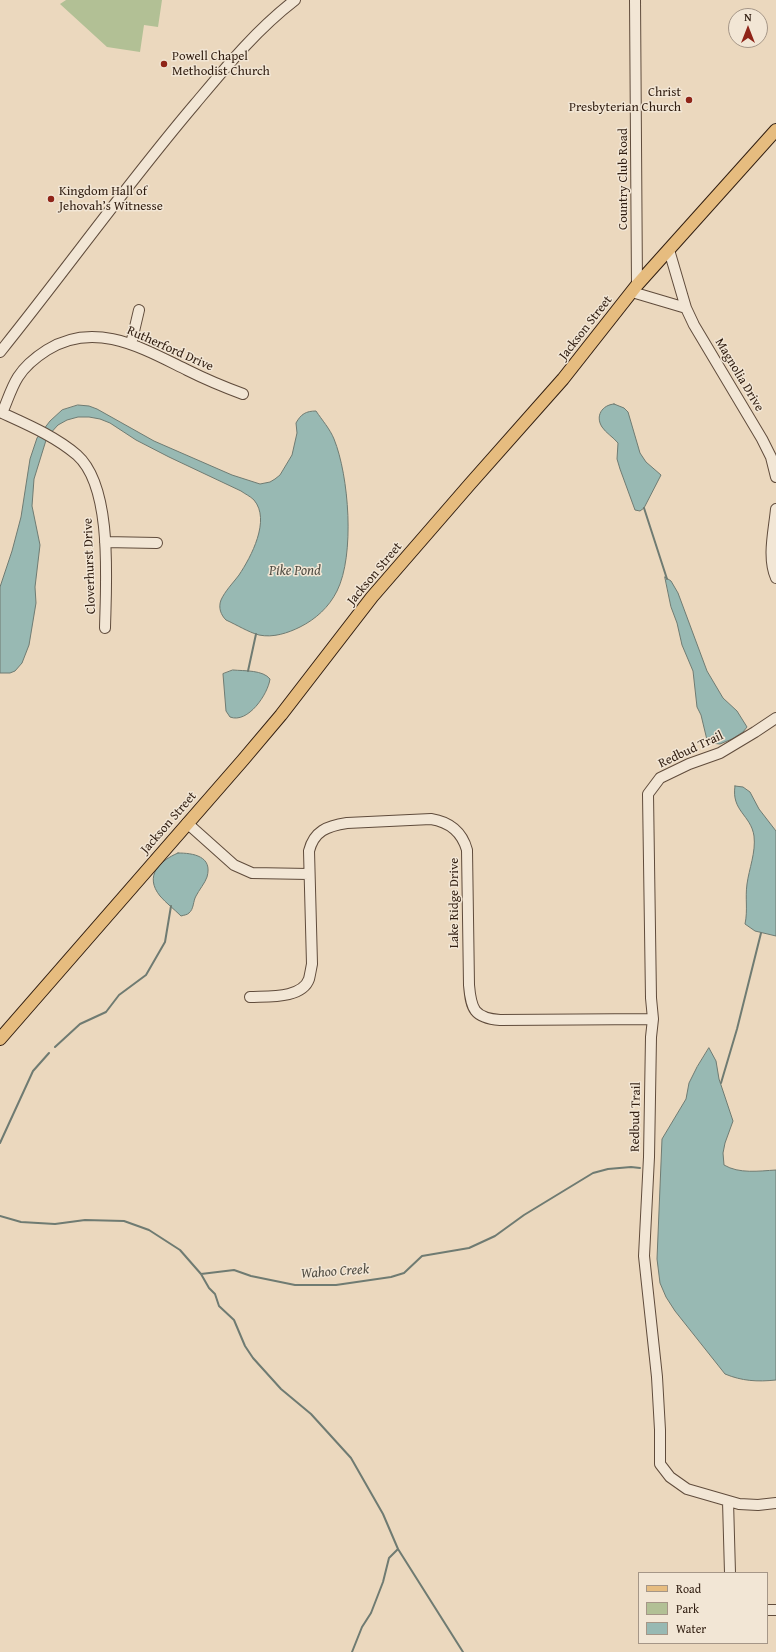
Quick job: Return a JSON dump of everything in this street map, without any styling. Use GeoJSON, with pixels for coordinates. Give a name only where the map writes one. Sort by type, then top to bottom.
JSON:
{"type":"FeatureCollection","features":[{"type":"Feature","properties":{"kind":"main road","name":"Jackson Street"},"geometry":{"type":"LineString","coordinates":[[0,1039],[281,715],[372,597],[563,379],[635,289],[776,130]]}},
{"type":"Feature","properties":{"kind":"street"},"geometry":{"type":"LineString","coordinates":[[0,352],[170,133],[234,57],[276,14],[295,0]]}},
{"type":"Feature","properties":{"kind":"street","name":"Country Club Road"},"geometry":{"type":"LineString","coordinates":[[635,0],[635,289]]}},
{"type":"Feature","properties":{"kind":"street","name":"Magnolia Drive"},"geometry":{"type":"LineString","coordinates":[[669,250],[686,308],[694,325],[762,439],[771,456],[776,477]]}},
{"type":"Feature","properties":{"kind":"street"},"geometry":{"type":"LineString","coordinates":[[635,289],[686,308]]}},
{"type":"Feature","properties":{"kind":"street"},"geometry":{"type":"LineString","coordinates":[[131,344],[139,310]]}},
{"type":"Feature","properties":{"kind":"street","name":"Rutherford Drive"},"geometry":{"type":"LineString","coordinates":[[1,413],[18,377],[28,364],[58,343],[74,338],[108,338],[131,344],[209,381],[243,394]]}},
{"type":"Feature","properties":{"kind":"street","name":"Cloverhurst Drive"},"geometry":{"type":"LineString","coordinates":[[1,413],[58,440],[78,456],[87,467],[95,483],[99,496],[105,542],[104,628]]}},
{"type":"Feature","properties":{"kind":"street"},"geometry":{"type":"LineString","coordinates":[[776,509],[771,552],[772,568],[776,578]]}},
{"type":"Feature","properties":{"kind":"street"},"geometry":{"type":"LineString","coordinates":[[105,542],[157,543]]}},
{"type":"Feature","properties":{"kind":"street","name":"Redbud Trail"},"geometry":{"type":"LineString","coordinates":[[776,718],[720,753],[689,764],[660,778],[648,794],[651,998],[653,1019],[651,1038],[644,1256],[657,1377],[660,1464],[670,1477],[687,1489],[739,1504],[758,1505],[776,1503]]}},
{"type":"Feature","properties":{"kind":"street","name":"Lake Ridge Drive"},"geometry":{"type":"LineString","coordinates":[[250,997],[283,996],[300,990],[308,981],[312,964],[309,851],[312,840],[317,834],[327,828],[347,823],[431,819],[442,821],[459,833],[465,841],[467,850],[469,985],[474,1006],[481,1017],[500,1020],[653,1019]]}},
{"type":"Feature","properties":{"kind":"street"},"geometry":{"type":"LineString","coordinates":[[187,823],[234,865],[252,873],[309,874]]}},
{"type":"Feature","properties":{"kind":"street"},"geometry":{"type":"LineString","coordinates":[[728,1501],[730,1572]]}},
{"type":"Feature","properties":{"kind":"green space"},"geometry":{"type":"Polygon","coordinates":[[[66,0],[162,0],[158,27],[144,25],[140,52],[107,47],[60,4],[66,0]]]}},
{"type":"Feature","properties":{"kind":"water"},"geometry":{"type":"Polygon","coordinates":[[[614,404],[624,408],[628,412],[640,453],[646,462],[661,475],[644,508],[640,511],[635,510],[620,469],[617,459],[618,443],[602,427],[599,419],[601,412],[606,406],[614,404]]]}},
{"type":"Feature","properties":{"kind":"water","name":"Pike Pond"},"geometry":{"type":"Polygon","coordinates":[[[78,405],[89,406],[97,409],[154,441],[232,475],[260,484],[270,482],[280,475],[292,455],[297,433],[296,423],[304,414],[316,411],[332,435],[339,455],[343,473],[348,515],[348,537],[343,576],[337,591],[322,612],[300,627],[280,634],[264,636],[226,620],[220,611],[221,600],[239,575],[254,549],[260,528],[261,518],[259,508],[254,500],[241,491],[136,440],[110,423],[100,419],[78,417],[67,420],[58,425],[47,437],[34,479],[32,506],[40,545],[35,587],[36,603],[29,645],[22,663],[15,671],[10,673],[0,673],[0,587],[21,517],[30,459],[37,438],[50,421],[62,410],[78,405]]]}},
{"type":"Feature","properties":{"kind":"water"},"geometry":{"type":"Polygon","coordinates":[[[665,577],[671,581],[678,593],[707,671],[723,698],[737,711],[747,727],[743,732],[732,739],[720,744],[711,743],[707,740],[701,715],[697,707],[693,671],[682,645],[677,623],[671,607],[665,577]]]}},
{"type":"Feature","properties":{"kind":"water"},"geometry":{"type":"Polygon","coordinates":[[[233,670],[258,672],[270,679],[265,692],[256,706],[244,716],[237,718],[230,717],[226,711],[223,674],[233,670]]]}},
{"type":"Feature","properties":{"kind":"water"},"geometry":{"type":"Polygon","coordinates":[[[735,786],[743,787],[750,792],[759,809],[776,831],[776,936],[755,931],[745,924],[746,889],[753,854],[754,836],[749,823],[738,807],[735,786]]]}},
{"type":"Feature","properties":{"kind":"water"},"geometry":{"type":"Polygon","coordinates":[[[178,853],[200,857],[207,864],[208,870],[207,877],[195,898],[191,911],[188,914],[181,916],[160,896],[155,889],[153,882],[156,870],[160,865],[171,856],[178,853]]]}},
{"type":"Feature","properties":{"kind":"water"},"geometry":{"type":"Polygon","coordinates":[[[709,1048],[716,1061],[719,1079],[733,1121],[725,1143],[723,1153],[724,1165],[743,1171],[776,1170],[776,1380],[750,1380],[725,1374],[675,1311],[666,1297],[660,1283],[657,1259],[662,1139],[686,1099],[689,1083],[709,1048]]]}},
{"type":"Feature","properties":{"kind":"waterway"},"geometry":{"type":"LineString","coordinates":[[644,508],[667,579]]}},
{"type":"Feature","properties":{"kind":"waterway"},"geometry":{"type":"LineString","coordinates":[[248,671],[256,634]]}},
{"type":"Feature","properties":{"kind":"waterway"},"geometry":{"type":"LineString","coordinates":[[55,1047],[80,1024],[106,1012],[119,995],[146,975],[165,942],[171,906]]}},
{"type":"Feature","properties":{"kind":"waterway"},"geometry":{"type":"LineString","coordinates":[[721,1083],[737,1029],[761,933]]}},
{"type":"Feature","properties":{"kind":"waterway"},"geometry":{"type":"LineString","coordinates":[[0,1143],[33,1071],[49,1053]]}},
{"type":"Feature","properties":{"kind":"waterway","name":"Wahoo Creek"},"geometry":{"type":"LineString","coordinates":[[201,1274],[234,1270],[251,1276],[295,1285],[336,1285],[391,1277],[404,1273],[422,1256],[469,1248],[495,1236],[524,1215],[593,1173],[608,1169],[631,1167],[640,1168]]}},
{"type":"Feature","properties":{"kind":"waterway"},"geometry":{"type":"LineString","coordinates":[[0,1216],[21,1222],[55,1224],[85,1220],[124,1221],[149,1230],[180,1250],[201,1274],[209,1288],[215,1294],[219,1306],[234,1320],[245,1346],[253,1358],[281,1389],[311,1414],[351,1458],[383,1514],[398,1549],[463,1652]]}},
{"type":"Feature","properties":{"kind":"waterway"},"geometry":{"type":"LineString","coordinates":[[352,1652],[362,1627],[371,1613],[383,1582],[389,1558],[398,1549]]}},
{"type":"Feature","properties":{"kind":"place","name":"Powell Chapel Methodist Church"},"geometry":{"type":"Point","coordinates":[164,64]}},
{"type":"Feature","properties":{"kind":"place","name":"Christ Presbyterian Church"},"geometry":{"type":"Point","coordinates":[689,100]}},
{"type":"Feature","properties":{"kind":"place","name":"Kingdom Hall of Jehovah’s Witnesse"},"geometry":{"type":"Point","coordinates":[51,199]}}]}
